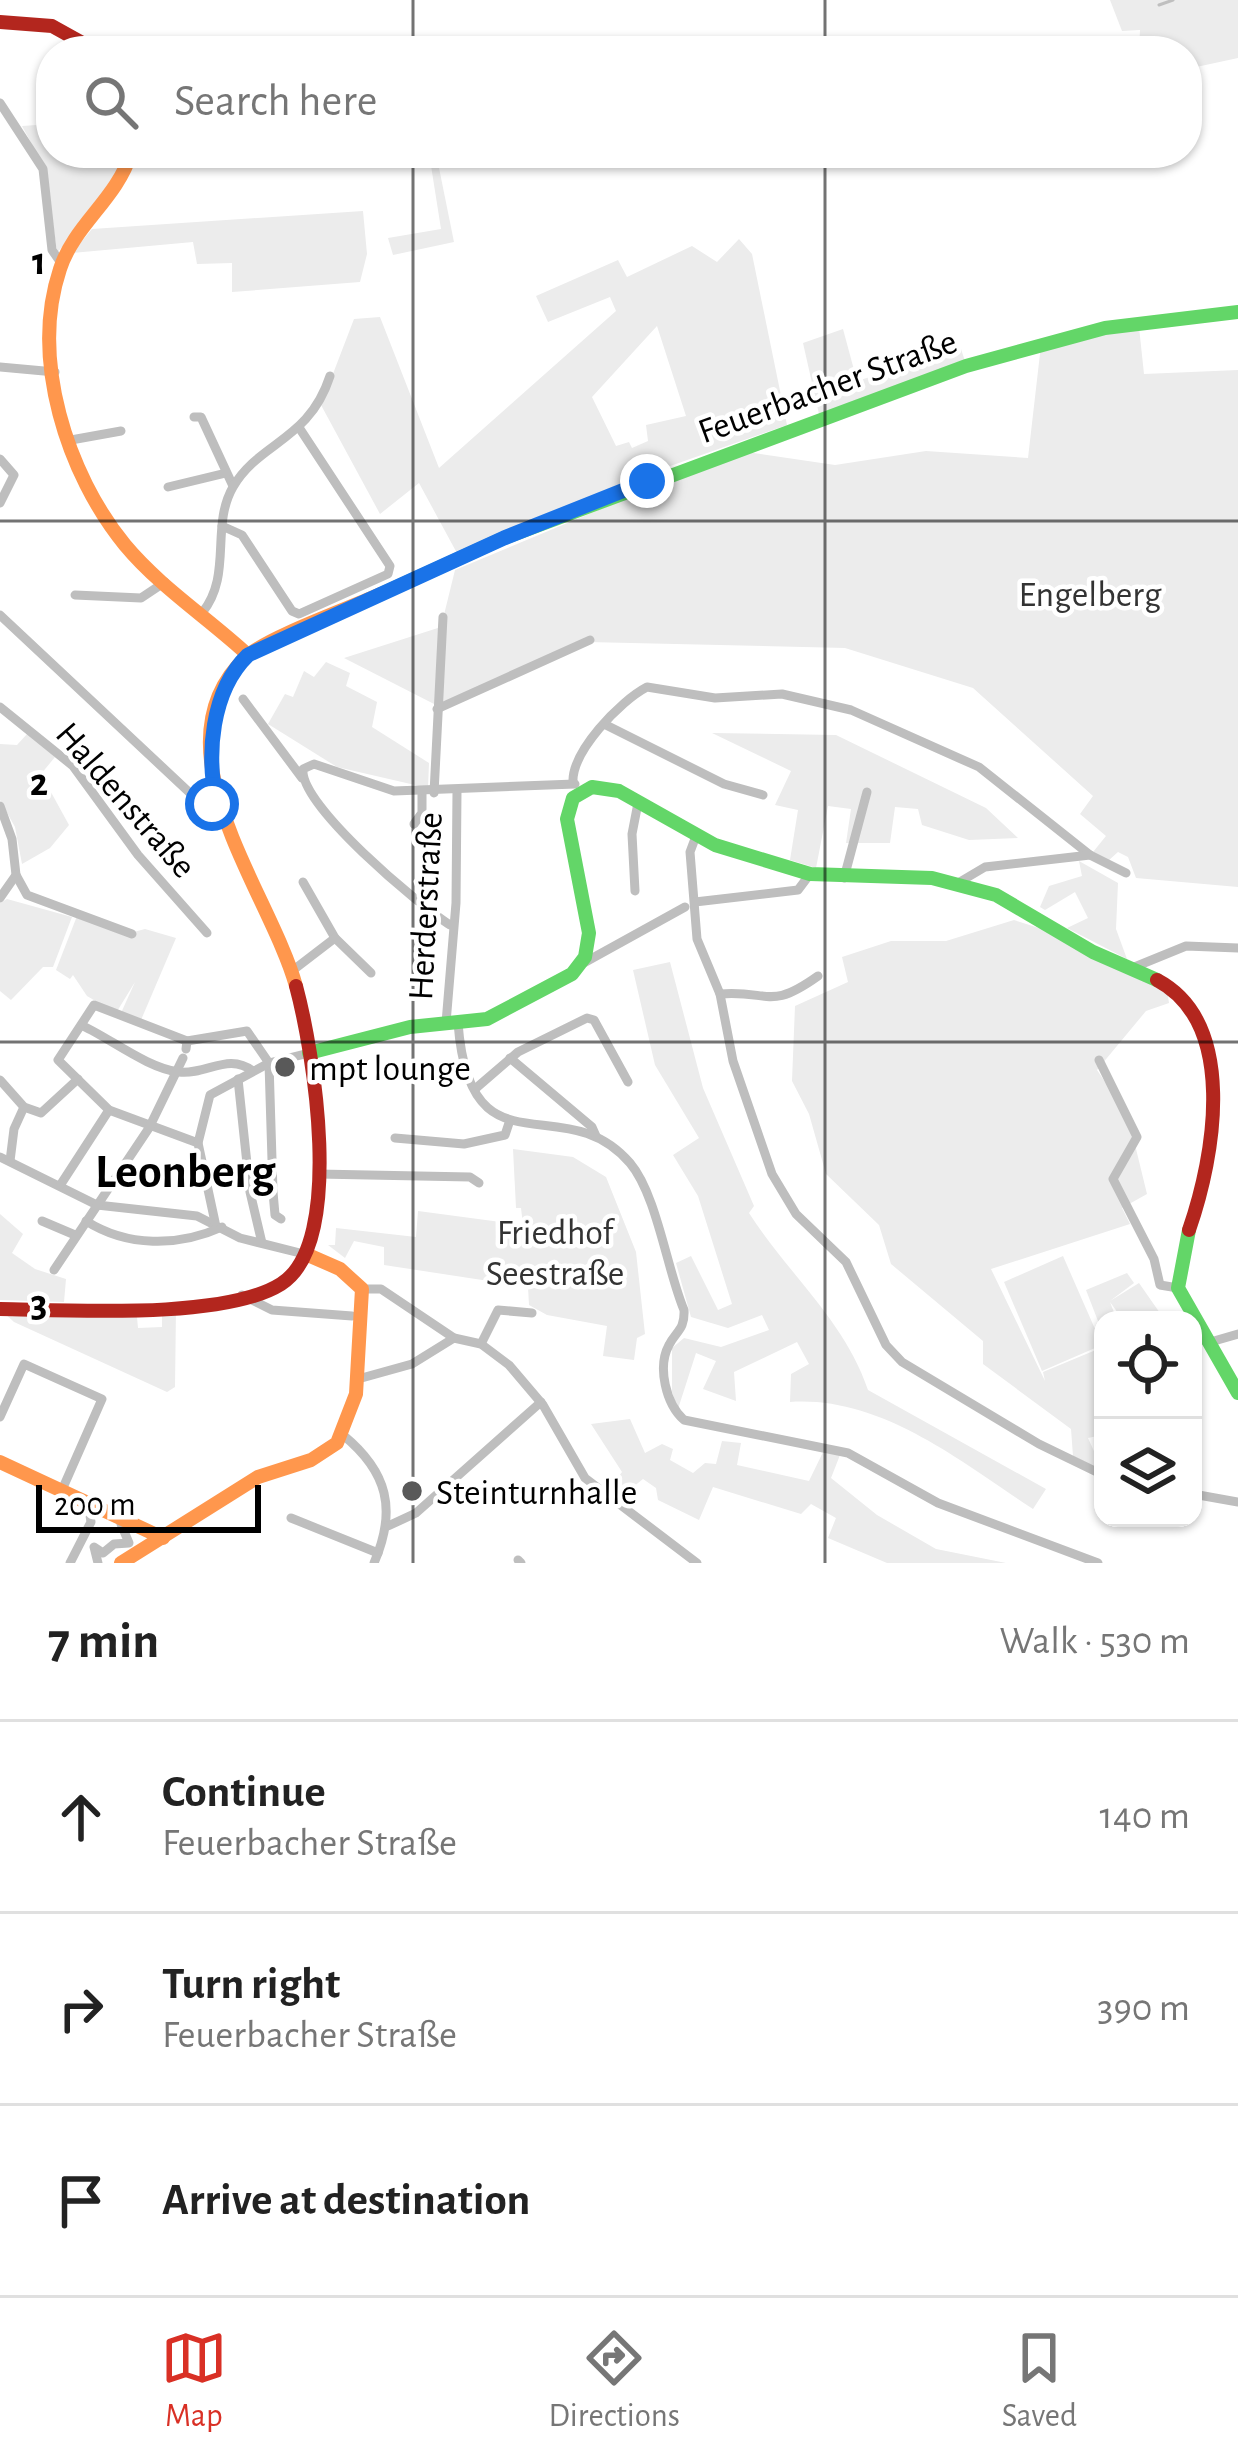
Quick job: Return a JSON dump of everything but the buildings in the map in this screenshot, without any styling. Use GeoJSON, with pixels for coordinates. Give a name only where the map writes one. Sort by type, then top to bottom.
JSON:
{"type":"FeatureCollection","features":[{"type":"Feature","properties":{"kind":"main road"},"geometry":{"type":"LineString","coordinates":[[0,22],[52,26],[70,36]]}},
{"type":"Feature","properties":{"kind":"main road"},"geometry":{"type":"LineString","coordinates":[[0,1309],[175,1304],[242,1295],[284,1283],[308,1255],[316,1174],[309,1053],[292,971],[217,804],[212,773],[223,690],[248,655],[116,532],[71,440],[55,372],[52,314],[62,263],[112,198],[125,168]]}},
{"type":"Feature","properties":{"kind":"main road","name":"Feuerbacher Straße"},"geometry":{"type":"LineString","coordinates":[[248,655],[504,538],[966,366],[1105,328],[1238,313]]}},
{"type":"Feature","properties":{"kind":"main road"},"geometry":{"type":"LineString","coordinates":[[309,1053],[520,1006],[580,965],[589,933],[567,820],[579,786],[604,787],[696,836],[810,874],[958,883],[1024,908],[1094,952],[1168,982],[1191,1002],[1216,1058],[1216,1152],[1184,1246],[1178,1288],[1238,1394]]}},
{"type":"Feature","properties":{"kind":"main road"},"geometry":{"type":"LineString","coordinates":[[314,1090],[338,1046]]}},
{"type":"Feature","properties":{"kind":"main road"},"geometry":{"type":"LineString","coordinates":[[126,1560],[258,1477],[311,1460],[343,1436],[358,1379],[362,1289],[340,1269],[308,1255]]}},
{"type":"Feature","properties":{"kind":"main road"},"geometry":{"type":"LineString","coordinates":[[0,1462],[163,1538]]}},
{"type":"Feature","properties":{"kind":"main road"},"geometry":{"type":"LineString","coordinates":[[126,1517],[133,1538],[126,1560]]}},
{"type":"Feature","properties":{"kind":"street"},"geometry":{"type":"LineString","coordinates":[[0,103],[36,158]]}},
{"type":"Feature","properties":{"kind":"street"},"geometry":{"type":"LineString","coordinates":[[42,168],[52,250],[62,263]]}},
{"type":"Feature","properties":{"kind":"street"},"geometry":{"type":"LineString","coordinates":[[0,367],[55,372]]}},
{"type":"Feature","properties":{"kind":"street"},"geometry":{"type":"LineString","coordinates":[[202,613],[220,576],[222,526],[233,486],[300,429],[330,376]]}},
{"type":"Feature","properties":{"kind":"street"},"geometry":{"type":"LineString","coordinates":[[194,417],[201,416],[233,486]]}},
{"type":"Feature","properties":{"kind":"street"},"geometry":{"type":"LineString","coordinates":[[222,526],[242,535],[292,611],[299,614],[388,574],[390,566],[300,429]]}},
{"type":"Feature","properties":{"kind":"street"},"geometry":{"type":"LineString","coordinates":[[71,440],[121,431]]}},
{"type":"Feature","properties":{"kind":"street"},"geometry":{"type":"LineString","coordinates":[[0,459],[14,475],[0,503]]}},
{"type":"Feature","properties":{"kind":"street"},"geometry":{"type":"LineString","coordinates":[[168,487],[226,472]]}},
{"type":"Feature","properties":{"kind":"street"},"geometry":{"type":"LineString","coordinates":[[75,595],[141,598],[165,582]]}},
{"type":"Feature","properties":{"kind":"street"},"geometry":{"type":"LineString","coordinates":[[0,615],[191,794],[203,803],[217,804]]}},
{"type":"Feature","properties":{"kind":"street"},"geometry":{"type":"LineString","coordinates":[[414,824],[428,792],[443,617]]}},
{"type":"Feature","properties":{"kind":"street"},"geometry":{"type":"LineString","coordinates":[[437,709],[590,640]]}},
{"type":"Feature","properties":{"kind":"street"},"geometry":{"type":"LineString","coordinates":[[303,781],[303,769],[314,764],[369,785],[428,792],[579,786],[578,761],[606,725],[646,687],[715,698],[812,699],[887,724],[979,767],[1090,855],[1126,873]]}},
{"type":"Feature","properties":{"kind":"street"},"geometry":{"type":"LineString","coordinates":[[243,699],[303,781],[378,870],[450,926]]}},
{"type":"Feature","properties":{"kind":"street","name":"Haldenstraße"},"geometry":{"type":"LineString","coordinates":[[0,706],[73,766],[138,855],[207,933]]}},
{"type":"Feature","properties":{"kind":"street"},"geometry":{"type":"LineString","coordinates":[[606,725],[724,784],[763,794]]}},
{"type":"Feature","properties":{"kind":"street","name":"Herderstraße"},"geometry":{"type":"LineString","coordinates":[[457,791],[456,903],[450,926],[452,1023],[475,1089]]}},
{"type":"Feature","properties":{"kind":"street"},"geometry":{"type":"LineString","coordinates":[[844,878],[867,792]]}},
{"type":"Feature","properties":{"kind":"street"},"geometry":{"type":"LineString","coordinates":[[635,891],[632,834],[638,803]]}},
{"type":"Feature","properties":{"kind":"street"},"geometry":{"type":"LineString","coordinates":[[0,806],[12,839],[16,875],[27,896],[132,934]]}},
{"type":"Feature","properties":{"kind":"street"},"geometry":{"type":"LineString","coordinates":[[696,836],[690,852],[690,904],[697,939],[720,994],[733,1061],[772,1174],[796,1214],[846,1262],[886,1345],[902,1362],[1040,1444],[1094,1470]]}},
{"type":"Feature","properties":{"kind":"street"},"geometry":{"type":"LineString","coordinates":[[958,883],[985,867],[1090,855]]}},
{"type":"Feature","properties":{"kind":"street"},"geometry":{"type":"LineString","coordinates":[[580,965],[690,904],[804,889],[810,874]]}},
{"type":"Feature","properties":{"kind":"street"},"geometry":{"type":"LineString","coordinates":[[0,898],[16,875]]}},
{"type":"Feature","properties":{"kind":"street"},"geometry":{"type":"LineString","coordinates":[[302,882],[335,938],[371,973]]}},
{"type":"Feature","properties":{"kind":"street"},"geometry":{"type":"LineString","coordinates":[[292,971],[335,938]]}},
{"type":"Feature","properties":{"kind":"street"},"geometry":{"type":"LineString","coordinates":[[1132,968],[1186,946],[1238,948]]}},
{"type":"Feature","properties":{"kind":"street"},"geometry":{"type":"LineString","coordinates":[[720,994],[770,1000],[818,976]]}},
{"type":"Feature","properties":{"kind":"street"},"geometry":{"type":"LineString","coordinates":[[194,1143],[109,1110],[58,1060],[94,1005],[185,1046],[247,1031],[269,1063],[272,1192],[275,1215],[281,1219]]}},
{"type":"Feature","properties":{"kind":"street"},"geometry":{"type":"LineString","coordinates":[[596,1136],[574,1127],[509,1123],[484,1104],[475,1089],[510,1058],[587,1018],[594,1020],[628,1082]]}},
{"type":"Feature","properties":{"kind":"street"},"geometry":{"type":"LineString","coordinates":[[83,1026],[178,1072],[230,1062],[254,1071]]}},
{"type":"Feature","properties":{"kind":"street"},"geometry":{"type":"LineString","coordinates":[[56,1267],[149,1128],[178,1072],[185,1046]]}},
{"type":"Feature","properties":{"kind":"street"},"geometry":{"type":"LineString","coordinates":[[219,1224],[194,1143],[211,1095],[269,1063],[309,1053]]}},
{"type":"Feature","properties":{"kind":"street"},"geometry":{"type":"LineString","coordinates":[[510,1058],[639,1177],[684,1310],[682,1329],[665,1354],[674,1411],[684,1420],[848,1453],[938,1503],[1098,1563]]}},
{"type":"Feature","properties":{"kind":"street"},"geometry":{"type":"LineString","coordinates":[[1099,1060],[1137,1137],[1113,1179],[1154,1258],[1160,1285],[1178,1288]]}},
{"type":"Feature","properties":{"kind":"street"},"geometry":{"type":"LineString","coordinates":[[0,1080],[24,1107],[41,1113],[78,1079]]}},
{"type":"Feature","properties":{"kind":"street"},"geometry":{"type":"LineString","coordinates":[[236,1083],[262,1244]]}},
{"type":"Feature","properties":{"kind":"street"},"geometry":{"type":"LineString","coordinates":[[24,1107],[5,1159],[97,1205],[140,1214],[183,1215],[308,1255]]}},
{"type":"Feature","properties":{"kind":"street"},"geometry":{"type":"LineString","coordinates":[[61,1184],[109,1110]]}},
{"type":"Feature","properties":{"kind":"street"},"geometry":{"type":"LineString","coordinates":[[395,1138],[480,1142],[505,1135],[509,1123]]}},
{"type":"Feature","properties":{"kind":"street"},"geometry":{"type":"LineString","coordinates":[[316,1174],[470,1178],[478,1183]]}},
{"type":"Feature","properties":{"kind":"street"},"geometry":{"type":"LineString","coordinates":[[138,1240],[140,1214]]}},
{"type":"Feature","properties":{"kind":"street"},"geometry":{"type":"LineString","coordinates":[[42,1220],[75,1235]]}},
{"type":"Feature","properties":{"kind":"street"},"geometry":{"type":"LineString","coordinates":[[86,1221],[104,1232],[138,1240],[189,1239],[219,1224]]}},
{"type":"Feature","properties":{"kind":"street"},"geometry":{"type":"LineString","coordinates":[[362,1289],[381,1289],[454,1338],[481,1345],[509,1365],[541,1402],[585,1478],[697,1563]]}},
{"type":"Feature","properties":{"kind":"street"},"geometry":{"type":"LineString","coordinates":[[242,1295],[272,1310],[352,1316]]}},
{"type":"Feature","properties":{"kind":"street"},"geometry":{"type":"LineString","coordinates":[[481,1345],[498,1310],[532,1312]]}},
{"type":"Feature","properties":{"kind":"street"},"geometry":{"type":"LineString","coordinates":[[1207,1342],[1238,1334]]}},
{"type":"Feature","properties":{"kind":"street"},"geometry":{"type":"LineString","coordinates":[[358,1379],[412,1364],[454,1338]]}},
{"type":"Feature","properties":{"kind":"street"},"geometry":{"type":"LineString","coordinates":[[0,1417],[23,1364],[102,1400],[62,1490]]}},
{"type":"Feature","properties":{"kind":"street"},"geometry":{"type":"LineString","coordinates":[[388,1526],[428,1504],[541,1402]]}},
{"type":"Feature","properties":{"kind":"street"},"geometry":{"type":"LineString","coordinates":[[291,1518],[376,1558],[388,1526],[378,1470],[343,1436]]}},
{"type":"Feature","properties":{"kind":"street"},"geometry":{"type":"LineString","coordinates":[[1202,1496],[1238,1502]]}},
{"type":"Feature","properties":{"kind":"street"},"geometry":{"type":"LineString","coordinates":[[70,1563],[91,1522],[89,1509],[121,1523],[130,1536],[129,1543],[114,1544],[103,1553],[90,1550],[98,1563]]}},
{"type":"Feature","properties":{"kind":"street"},"geometry":{"type":"LineString","coordinates":[[667,1563],[677,1549]]}},
{"type":"Feature","properties":{"kind":"green space"},"geometry":{"type":"Polygon","coordinates":[[[1110,0],[1238,0],[1238,58],[1202,66],[1202,36],[1140,36],[1140,30],[1122,31],[1110,0]]]}},
{"type":"Feature","properties":{"kind":"green space"},"geometry":{"type":"Polygon","coordinates":[[[36,125],[36,152],[22,126],[36,125]]]}},
{"type":"Feature","properties":{"kind":"green space"},"geometry":{"type":"Polygon","coordinates":[[[123,168],[57,253],[46,170],[123,168]]]}},
{"type":"Feature","properties":{"kind":"green space"},"geometry":{"type":"Polygon","coordinates":[[[431,168],[439,168],[454,242],[393,255],[388,238],[441,229],[431,168]]]}},
{"type":"Feature","properties":{"kind":"green space"},"geometry":{"type":"Polygon","coordinates":[[[363,211],[367,254],[360,282],[232,292],[232,263],[197,264],[193,242],[72,253],[92,229],[363,211]]]}},
{"type":"Feature","properties":{"kind":"green space"},"geometry":{"type":"Polygon","coordinates":[[[739,239],[752,254],[787,425],[636,478],[458,555],[419,483],[380,514],[321,405],[354,319],[380,317],[439,468],[616,311],[610,297],[548,322],[536,296],[618,260],[627,277],[692,246],[717,262],[739,239]],[[657,326],[592,397],[616,446],[629,442],[632,448],[648,441],[646,425],[686,416],[657,326]]]}},
{"type":"Feature","properties":{"kind":"green space","name":"Engelberg"},"geometry":{"type":"Polygon","coordinates":[[[1139,327],[1144,374],[1238,370],[1238,887],[1136,878],[1128,857],[1118,852],[1108,861],[1093,852],[1106,836],[1080,814],[1093,796],[973,688],[845,648],[587,642],[436,705],[344,658],[441,627],[455,570],[740,451],[835,465],[926,451],[1028,458],[1041,345],[1139,327]]]}},
{"type":"Feature","properties":{"kind":"green space"},"geometry":{"type":"Polygon","coordinates":[[[843,329],[857,381],[961,349],[965,361],[819,414],[803,343],[843,329]]]}},
{"type":"Feature","properties":{"kind":"green space"},"geometry":{"type":"Polygon","coordinates":[[[326,662],[350,673],[346,686],[377,702],[372,727],[429,763],[428,788],[337,767],[268,724],[285,694],[293,697],[304,671],[314,677],[326,662]]]}},
{"type":"Feature","properties":{"kind":"green space"},"geometry":{"type":"Polygon","coordinates":[[[28,733],[55,757],[41,774],[69,825],[50,848],[22,864],[15,827],[0,800],[0,744],[17,745],[28,733]]]}},
{"type":"Feature","properties":{"kind":"green space"},"geometry":{"type":"Polygon","coordinates":[[[712,733],[836,735],[986,808],[1018,838],[969,840],[922,825],[918,809],[895,807],[890,843],[846,843],[851,809],[828,806],[816,868],[790,860],[798,810],[775,805],[791,771],[712,733]]]}},
{"type":"Feature","properties":{"kind":"green space"},"geometry":{"type":"Polygon","coordinates":[[[1079,861],[1118,883],[1116,929],[1127,959],[1067,928],[1088,918],[1075,892],[1045,910],[1040,907],[1049,886],[1082,876],[1079,861]]]}},
{"type":"Feature","properties":{"kind":"green space"},"geometry":{"type":"Polygon","coordinates":[[[7,899],[72,917],[53,967],[43,967],[11,1000],[0,991],[0,903],[7,899]]]}},
{"type":"Feature","properties":{"kind":"green space"},"geometry":{"type":"Polygon","coordinates":[[[77,916],[130,933],[145,929],[176,938],[141,1020],[121,1013],[135,982],[116,1013],[87,996],[73,975],[70,979],[56,970],[77,916]]]}},
{"type":"Feature","properties":{"kind":"green space"},"geometry":{"type":"Polygon","coordinates":[[[1014,920],[1061,935],[1167,990],[1169,1003],[1146,1011],[1097,1070],[1128,1116],[1147,1194],[1122,1208],[1130,1224],[991,1269],[1045,1381],[1043,1372],[1094,1351],[1094,1437],[1088,1438],[1094,1466],[1073,1456],[1071,1429],[983,1364],[983,1341],[891,1264],[879,1225],[826,1174],[809,1114],[792,1081],[795,1006],[848,982],[842,957],[891,941],[946,941],[1014,920]]]}},
{"type":"Feature","properties":{"kind":"green space"},"geometry":{"type":"Polygon","coordinates":[[[670,962],[703,1088],[754,1206],[749,1213],[831,1320],[868,1390],[1046,1489],[1033,1509],[948,1452],[888,1421],[856,1409],[790,1402],[791,1374],[809,1364],[797,1342],[734,1372],[736,1401],[703,1389],[716,1361],[696,1353],[678,1409],[672,1392],[672,1348],[684,1338],[721,1347],[769,1330],[762,1315],[728,1328],[691,1317],[676,1263],[691,1256],[718,1310],[732,1304],[698,1196],[673,1155],[699,1138],[655,1065],[633,970],[670,962]]]}},
{"type":"Feature","properties":{"kind":"green space","name":"Friedhof Seestraße"},"geometry":{"type":"Polygon","coordinates":[[[513,1149],[573,1157],[606,1177],[636,1252],[645,1334],[637,1338],[634,1360],[603,1356],[607,1326],[547,1315],[529,1305],[528,1287],[384,1265],[384,1247],[354,1241],[345,1258],[328,1245],[335,1245],[336,1228],[416,1237],[418,1211],[523,1225],[521,1208],[516,1208],[513,1149]]]}},
{"type":"Feature","properties":{"kind":"green space"},"geometry":{"type":"Polygon","coordinates":[[[0,1214],[23,1234],[12,1253],[35,1269],[66,1279],[64,1302],[0,1300],[0,1214]]]}},
{"type":"Feature","properties":{"kind":"green space"},"geometry":{"type":"Polygon","coordinates":[[[1063,1256],[1094,1327],[1094,1348],[1042,1371],[1004,1282],[1063,1256]]]}},
{"type":"Feature","properties":{"kind":"green space"},"geometry":{"type":"Polygon","coordinates":[[[1127,1273],[1134,1283],[1110,1301],[1139,1283],[1159,1311],[1116,1311],[1110,1302],[1114,1311],[1094,1311],[1086,1290],[1127,1273]]]}},
{"type":"Feature","properties":{"kind":"green space"},"geometry":{"type":"Polygon","coordinates":[[[136,1306],[138,1328],[162,1327],[162,1308],[176,1308],[175,1387],[167,1392],[14,1322],[0,1309],[136,1306]]]}},
{"type":"Feature","properties":{"kind":"green space"},"geometry":{"type":"Polygon","coordinates":[[[630,1419],[645,1453],[662,1444],[673,1449],[670,1460],[693,1473],[705,1463],[716,1464],[722,1441],[741,1443],[737,1465],[809,1481],[824,1450],[840,1455],[831,1478],[877,1515],[936,1549],[1006,1563],[887,1563],[828,1538],[836,1518],[811,1504],[801,1514],[713,1487],[699,1520],[658,1500],[656,1488],[643,1479],[628,1491],[615,1481],[622,1472],[591,1424],[630,1419]]]}},
{"type":"Feature","properties":{"kind":"waterway"},"geometry":{"type":"LineString","coordinates":[[1159,5],[1173,0]]}},
{"type":"Feature","properties":{"kind":"traffic: fast"},"geometry":{"type":"LineString","coordinates":[[381,594],[504,538],[966,366],[1105,328],[1238,312]]}},
{"type":"Feature","properties":{"kind":"traffic: fast"},"geometry":{"type":"LineString","coordinates":[[309,1053],[410,1027],[487,1019],[572,974],[585,957],[589,933],[567,819],[573,798],[592,787],[619,791],[715,845],[810,874],[932,878],[996,895],[1093,952],[1157,980]]}},
{"type":"Feature","properties":{"kind":"traffic: fast"},"geometry":{"type":"LineString","coordinates":[[1189,1230],[1178,1288],[1238,1393]]}},
{"type":"Feature","properties":{"kind":"traffic: slow"},"geometry":{"type":"LineString","coordinates":[[125,168],[75,239],[60,269],[49,340],[60,414],[86,485],[125,545],[248,655]]}},
{"type":"Feature","properties":{"kind":"traffic: slow"},"geometry":{"type":"LineString","coordinates":[[296,986],[226,820],[213,775],[210,733],[220,693],[246,657],[290,632],[381,594]]}},
{"type":"Feature","properties":{"kind":"traffic: slow"},"geometry":{"type":"LineString","coordinates":[[121,1563],[258,1477],[311,1460],[337,1443],[356,1394],[362,1289],[340,1269],[308,1255]]}},
{"type":"Feature","properties":{"kind":"traffic: slow"},"geometry":{"type":"LineString","coordinates":[[0,1462],[163,1538]]}},
{"type":"Feature","properties":{"kind":"traffic: jam"},"geometry":{"type":"LineString","coordinates":[[0,22],[52,26],[70,36]]}},
{"type":"Feature","properties":{"kind":"traffic: jam"},"geometry":{"type":"LineString","coordinates":[[1157,980],[1183,1000],[1200,1027],[1210,1058],[1212,1129],[1189,1230]]}},
{"type":"Feature","properties":{"kind":"traffic: jam"},"geometry":{"type":"LineString","coordinates":[[0,1309],[185,1308],[223,1303],[281,1284],[301,1262],[313,1229],[319,1188],[316,1097],[296,986]]}},
{"type":"Feature","properties":{"kind":"place","name":"mpt lounge"},"geometry":{"type":"Point","coordinates":[285,1067]}},
{"type":"Feature","properties":{"kind":"place","name":"Steinturnhalle"},"geometry":{"type":"Point","coordinates":[412,1491]}},
{"type":"Feature","properties":{"kind":"district","name":"Leonberg"},"geometry":{"type":"Point","coordinates":[185,1170]}},
{"type":"Feature","properties":{"kind":"route"},"geometry":{"type":"LineString","coordinates":[[212,804],[217,804],[212,773],[216,718],[231,674],[248,655],[504,538],[647,481]]}}]}
